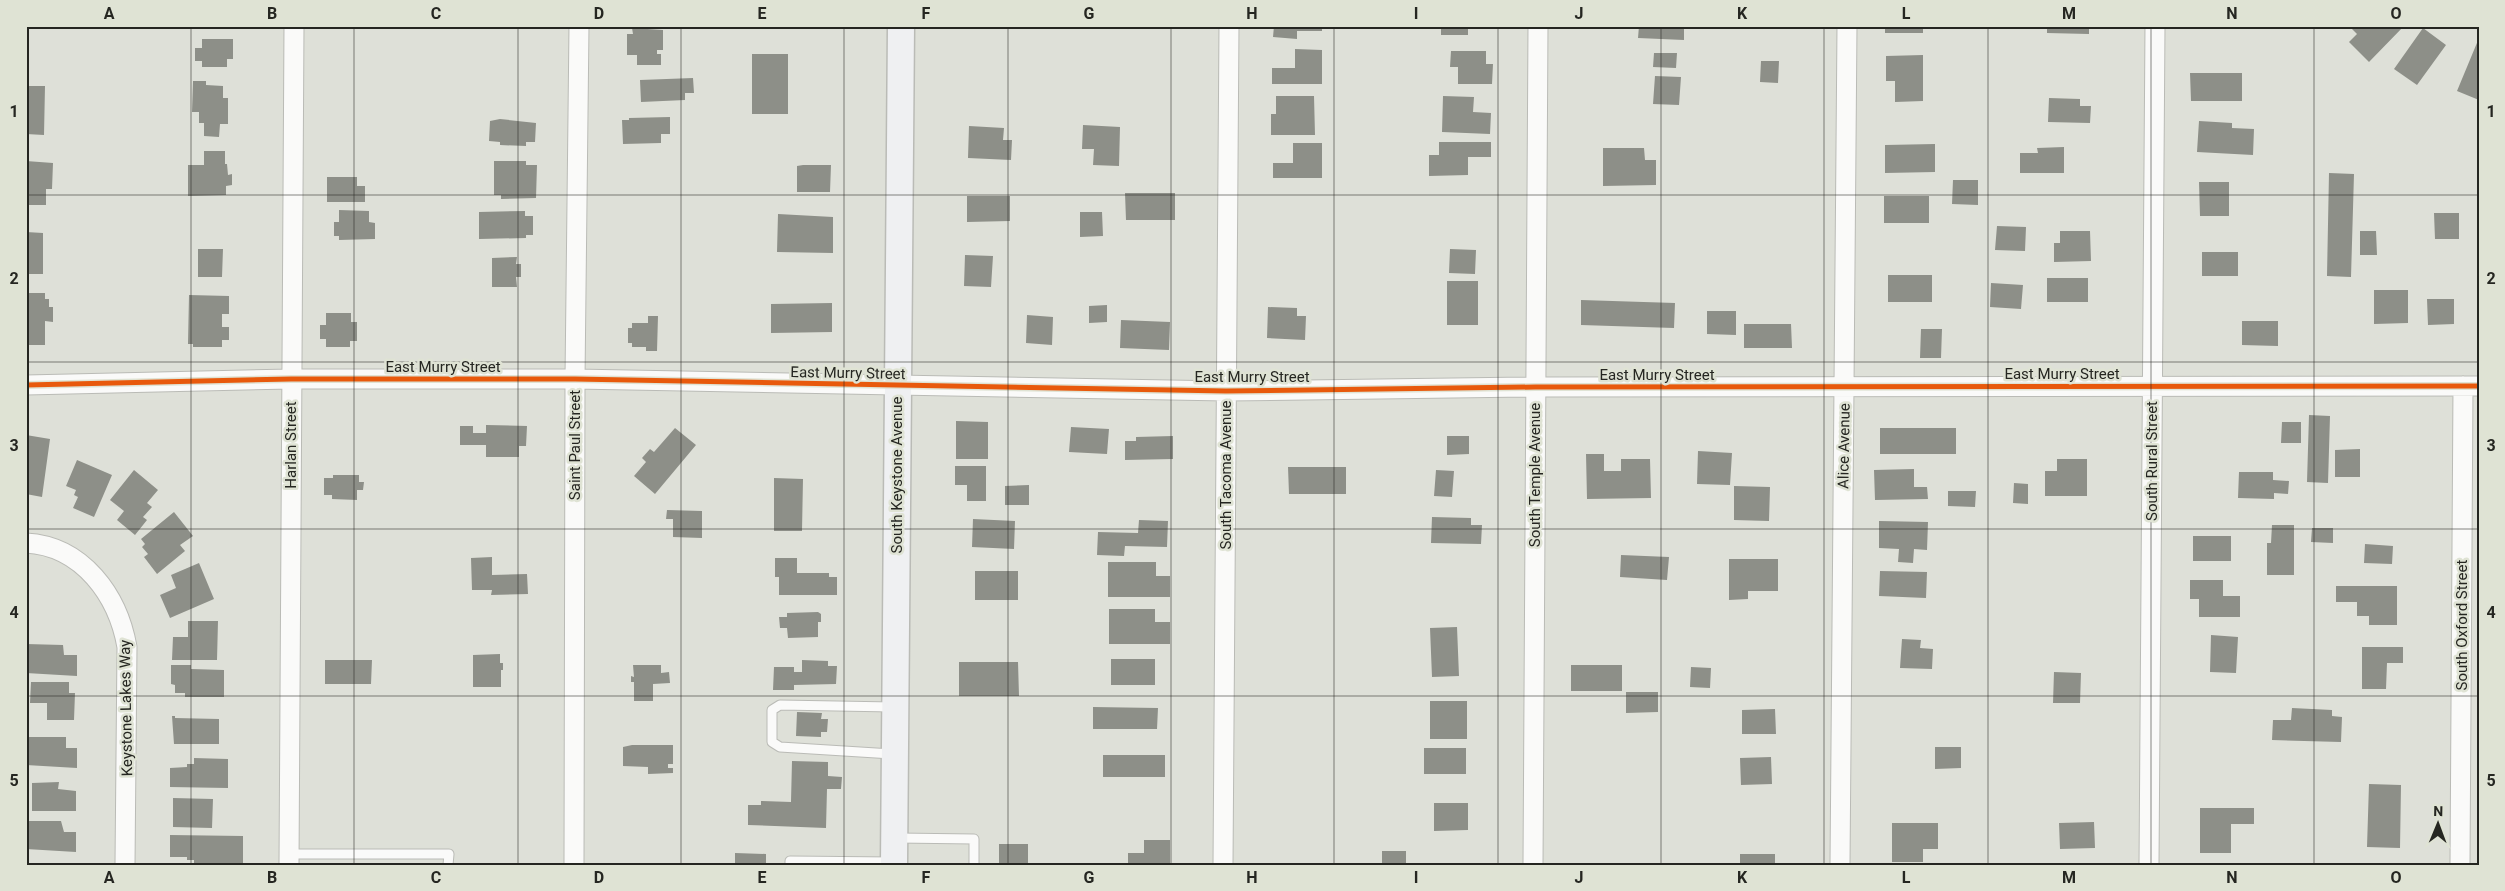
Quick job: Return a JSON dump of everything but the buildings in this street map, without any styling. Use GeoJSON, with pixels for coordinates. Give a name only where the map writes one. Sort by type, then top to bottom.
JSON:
{"type":"FeatureCollection","features":[{"type":"Feature","properties":{"kind":"main road","name":"South Keystone Avenue"},"geometry":{"type":"LineString","coordinates":[[894,855],[901,26]]}},
{"type":"Feature","properties":{"kind":"street","name":"Harlan Street"},"geometry":{"type":"LineString","coordinates":[[289,859],[294,26]]}},
{"type":"Feature","properties":{"kind":"street","name":"Saint Paul Street"},"geometry":{"type":"LineString","coordinates":[[574,865],[575,379],[579,26]]}},
{"type":"Feature","properties":{"kind":"street","name":"South Tacoma Avenue"},"geometry":{"type":"LineString","coordinates":[[1223,865],[1229,26]]}},
{"type":"Feature","properties":{"kind":"street","name":"South Temple Avenue"},"geometry":{"type":"LineString","coordinates":[[1533,865],[1538,26]]}},
{"type":"Feature","properties":{"kind":"street","name":"Alice Avenue"},"geometry":{"type":"LineString","coordinates":[[1840,865],[1847,26]]}},
{"type":"Feature","properties":{"kind":"street","name":"South Rural Street"},"geometry":{"type":"LineString","coordinates":[[2149,865],[2155,26]]}},
{"type":"Feature","properties":{"kind":"street","name":"East Murry Street"},"geometry":{"type":"LineString","coordinates":[[26,385],[291,379],[575,379],[1226,391],[1535,387],[2471,386]]}},
{"type":"Feature","properties":{"kind":"street","name":"South Oxford Street"},"geometry":{"type":"LineString","coordinates":[[2460,865],[2471,386]]}},
{"type":"Feature","properties":{"kind":"street","name":"Keystone Lakes Way"},"geometry":{"type":"LineString","coordinates":[[26,542],[56,551],[80,564],[106,589],[122,622],[127,656],[125,865]]}},
{"type":"Feature","properties":{"kind":"lane"},"geometry":{"type":"LineString","coordinates":[[895,754],[780,747],[772,742],[771,716],[772,710],[780,705],[896,707]]}},
{"type":"Feature","properties":{"kind":"lane"},"geometry":{"type":"LineString","coordinates":[[790,865],[790,861],[840,863],[894,855],[974,839],[974,865]]}},
{"type":"Feature","properties":{"kind":"lane"},"geometry":{"type":"LineString","coordinates":[[289,859],[449,854],[448,865]]}},
{"type":"Feature","properties":{"kind":"cycle path"},"geometry":{"type":"LineString","coordinates":[[26,385],[291,379],[575,379],[1226,391],[1535,387],[2479,386]]}}]}
